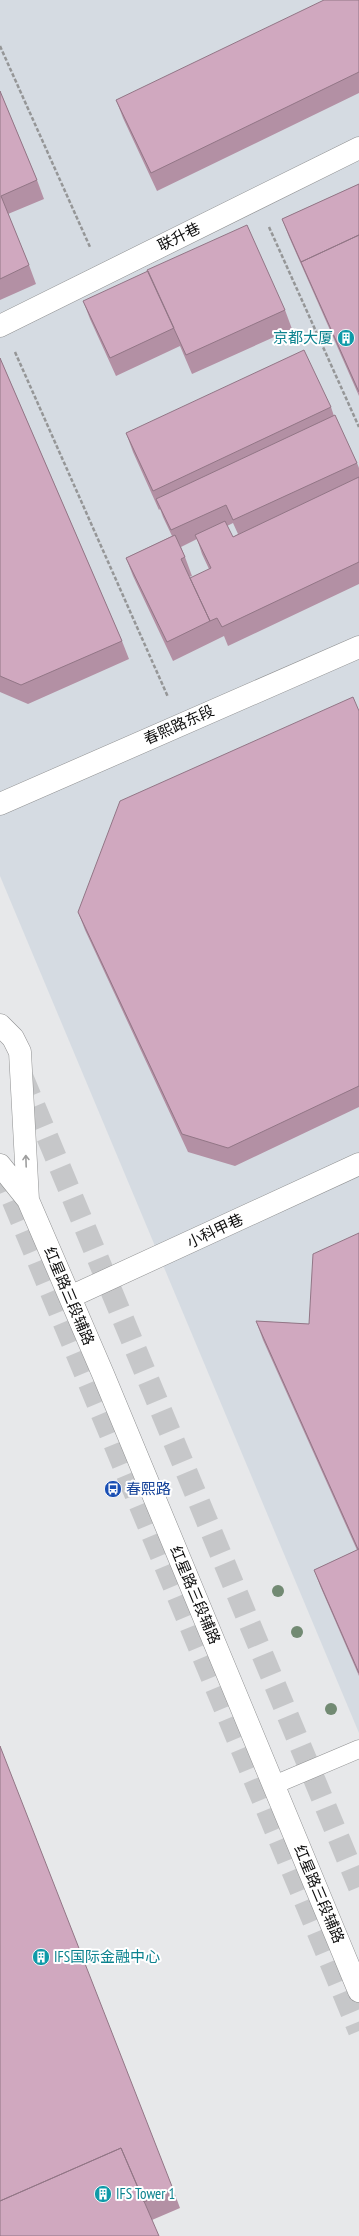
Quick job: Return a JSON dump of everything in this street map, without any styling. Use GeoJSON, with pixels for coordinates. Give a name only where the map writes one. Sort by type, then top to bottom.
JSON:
{"type":"FeatureCollection","features":[{"type":"Feature","properties":{"kind":"street","name":"联升巷"},"geometry":{"type":"LineString","coordinates":[[1,326],[359,148]]}},
{"type":"Feature","properties":{"kind":"street","name":"春熙路东段"},"geometry":{"type":"LineString","coordinates":[[0,804],[359,647]]}},
{"type":"Feature","properties":{"kind":"street","name":"红星路三段辅路"},"geometry":{"type":"LineString","coordinates":[[0,1025],[13,1038],[20,1052],[28,1200]]}},
{"type":"Feature","properties":{"kind":"street","name":"小科甲巷"},"geometry":{"type":"LineString","coordinates":[[70,1297],[359,1164]]}},
{"type":"Feature","properties":{"kind":"street","name":"红星路三段辅路"},"geometry":{"type":"LineString","coordinates":[[0,1165],[28,1200],[70,1297],[359,1991]]}},
{"type":"Feature","properties":{"kind":"lane"},"geometry":{"type":"LineString","coordinates":[[274,1785],[359,1749]]}},
{"type":"Feature","properties":{"kind":"path"},"geometry":{"type":"LineString","coordinates":[[0,46],[103,275]]}},
{"type":"Feature","properties":{"kind":"path"},"geometry":{"type":"LineString","coordinates":[[257,199],[359,427]]}},
{"type":"Feature","properties":{"kind":"path"},"geometry":{"type":"LineString","coordinates":[[1,326],[180,724]]}},
{"type":"Feature","properties":{"kind":"shaded area"},"geometry":{"type":"Polygon","coordinates":[[[0,0],[359,0],[359,1733],[0,876],[0,0]]]}},
{"type":"Feature","properties":{"kind":"building"},"geometry":{"type":"Polygon","coordinates":[[[324,0],[359,0],[359,72],[151,173],[116,100],[324,0]]]}},
{"type":"Feature","properties":{"kind":"building"},"geometry":{"type":"Polygon","coordinates":[[[0,91],[37,180],[1,196],[29,265],[0,279],[0,91]]]}},
{"type":"Feature","properties":{"kind":"building"},"geometry":{"type":"Polygon","coordinates":[[[359,184],[359,235],[301,262],[282,219],[359,184]]]}},
{"type":"Feature","properties":{"kind":"building"},"geometry":{"type":"Polygon","coordinates":[[[247,225],[285,310],[186,355],[147,270],[247,225]]]}},
{"type":"Feature","properties":{"kind":"building","name":"京都大厦"},"geometry":{"type":"Polygon","coordinates":[[[359,235],[359,392],[301,262],[359,235]]]}},
{"type":"Feature","properties":{"kind":"building"},"geometry":{"type":"Polygon","coordinates":[[[148,271],[174,328],[110,358],[83,301],[148,271]]]}},
{"type":"Feature","properties":{"kind":"building"},"geometry":{"type":"Polygon","coordinates":[[[304,350],[331,407],[153,491],[126,433],[304,350]]]}},
{"type":"Feature","properties":{"kind":"building"},"geometry":{"type":"Polygon","coordinates":[[[0,358],[122,641],[21,685],[0,676],[0,358]]]}},
{"type":"Feature","properties":{"kind":"building"},"geometry":{"type":"Polygon","coordinates":[[[335,415],[357,463],[233,520],[226,505],[171,530],[156,499],[335,415]]]}},
{"type":"Feature","properties":{"kind":"building"},"geometry":{"type":"Polygon","coordinates":[[[359,477],[359,562],[222,627],[217,618],[210,621],[190,578],[211,568],[195,535],[225,521],[233,537],[359,477]]]}},
{"type":"Feature","properties":{"kind":"building"},"geometry":{"type":"Polygon","coordinates":[[[175,535],[185,557],[181,559],[210,621],[167,642],[126,558],[175,535]]]}},
{"type":"Feature","properties":{"kind":"building"},"geometry":{"type":"Polygon","coordinates":[[[353,697],[359,711],[359,1086],[228,1148],[182,1134],[78,912],[120,801],[353,697]]]}},
{"type":"Feature","properties":{"kind":"building"},"geometry":{"type":"Polygon","coordinates":[[[359,1233],[358,1549],[256,1321],[309,1324],[313,1254],[359,1233]]]}},
{"type":"Feature","properties":{"kind":"building"},"geometry":{"type":"Polygon","coordinates":[[[359,1549],[359,1673],[314,1570],[359,1549]]]}},
{"type":"Feature","properties":{"kind":"building","name":"IFS国际金融中心"},"geometry":{"type":"Polygon","coordinates":[[[0,1746],[173,2189],[144,2202],[121,2148],[0,2201],[0,1746]]]}},
{"type":"Feature","properties":{"kind":"building","name":"IFS Tower 1"},"geometry":{"type":"Polygon","coordinates":[[[121,2148],[159,2236],[0,2236],[0,2201],[121,2148]]]}},
{"type":"Feature","properties":{"kind":"tunnel"},"geometry":{"type":"LineString","coordinates":[[22,1076],[359,1887]]}},
{"type":"Feature","properties":{"kind":"tunnel"},"geometry":{"type":"LineString","coordinates":[[0,1170],[359,2031]]}},
{"type":"Feature","properties":{"kind":"place","name":"京都大厦"},"geometry":{"type":"Point","coordinates":[346,338]}},
{"type":"Feature","properties":{"kind":"place","name":"春熙路"},"geometry":{"type":"Point","coordinates":[113,1489]}},
{"type":"Feature","properties":{"kind":"place","name":"IFS国际金融中心"},"geometry":{"type":"Point","coordinates":[41,1957]}},
{"type":"Feature","properties":{"kind":"place","name":"IFS Tower 1"},"geometry":{"type":"Point","coordinates":[103,2194]}}]}
